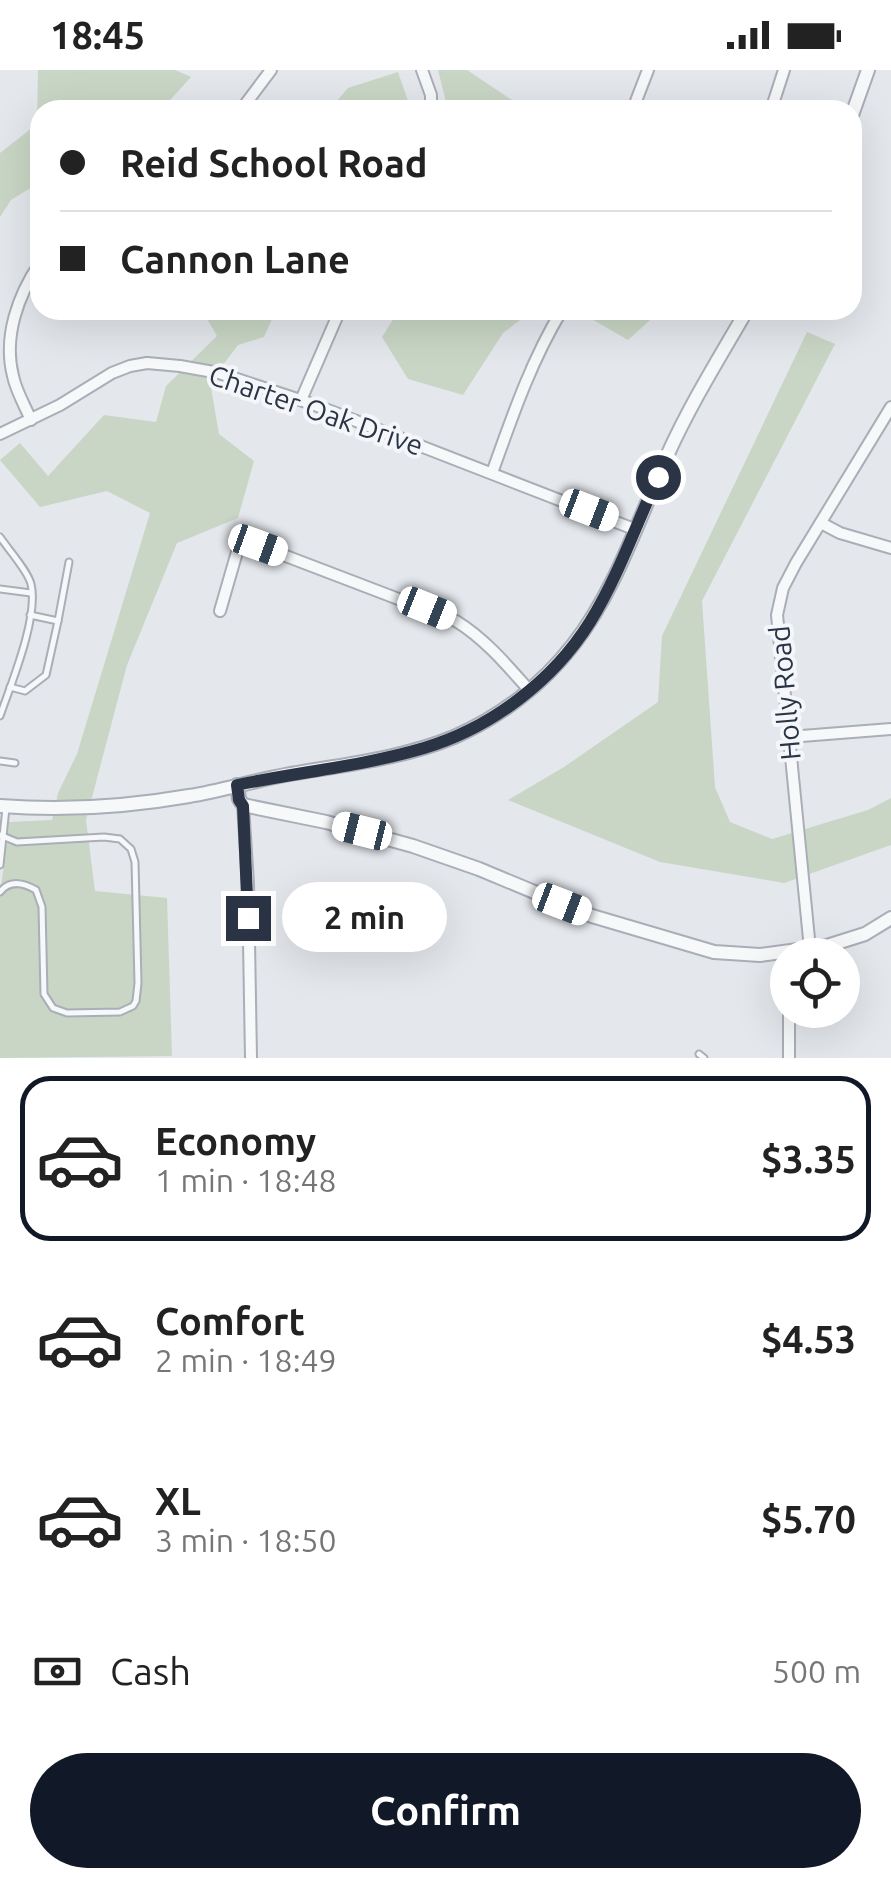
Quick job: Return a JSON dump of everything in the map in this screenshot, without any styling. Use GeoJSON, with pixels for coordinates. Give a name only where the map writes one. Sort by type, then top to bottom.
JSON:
{"type":"FeatureCollection","features":[{"type":"Feature","properties":{"kind":"street"},"geometry":{"type":"LineString","coordinates":[[248,100],[271,70]]}},
{"type":"Feature","properties":{"kind":"street"},"geometry":{"type":"LineString","coordinates":[[422,70],[431,100]]}},
{"type":"Feature","properties":{"kind":"street"},"geometry":{"type":"LineString","coordinates":[[637,100],[648,70]]}},
{"type":"Feature","properties":{"kind":"street"},"geometry":{"type":"LineString","coordinates":[[774,100],[784,70]]}},
{"type":"Feature","properties":{"kind":"street"},"geometry":{"type":"LineString","coordinates":[[858,100],[868,70]]}},
{"type":"Feature","properties":{"kind":"street"},"geometry":{"type":"LineString","coordinates":[[30,278],[17,306],[10,347],[14,380],[31,420]]}},
{"type":"Feature","properties":{"kind":"street"},"geometry":{"type":"LineString","coordinates":[[301,400],[336,320]]}},
{"type":"Feature","properties":{"kind":"street"},"geometry":{"type":"LineString","coordinates":[[492,473],[523,388],[557,320]]}},
{"type":"Feature","properties":{"kind":"street"},"geometry":{"type":"LineString","coordinates":[[3,806],[68,809],[120,805],[188,796],[392,756],[427,747],[482,723],[512,704],[559,662],[587,626],[608,590],[694,401],[741,320]]}},
{"type":"Feature","properties":{"kind":"street","name":"Charter Oak Drive"},"geometry":{"type":"LineString","coordinates":[[0,434],[118,370],[146,363],[180,366],[219,373],[301,400],[634,529]]}},
{"type":"Feature","properties":{"kind":"street","name":"Holly Road"},"geometry":{"type":"LineString","coordinates":[[809,938],[778,605],[796,562],[891,407]]}},
{"type":"Feature","properties":{"kind":"street"},"geometry":{"type":"LineString","coordinates":[[821,523],[840,533],[891,548]]}},
{"type":"Feature","properties":{"kind":"street"},"geometry":{"type":"LineString","coordinates":[[220,610],[237,552],[244,543],[258,545],[456,620],[490,646],[529,690]]}},
{"type":"Feature","properties":{"kind":"street"},"geometry":{"type":"LineString","coordinates":[[789,738],[891,729]]}},
{"type":"Feature","properties":{"kind":"street"},"geometry":{"type":"LineString","coordinates":[[237,785],[243,806],[248,883],[251,1058]]}},
{"type":"Feature","properties":{"kind":"street"},"geometry":{"type":"LineString","coordinates":[[243,806],[326,822],[413,846],[592,916],[690,946],[770,956]]}},
{"type":"Feature","properties":{"kind":"street"},"geometry":{"type":"LineString","coordinates":[[855,938],[891,918]]}},
{"type":"Feature","properties":{"kind":"street"},"geometry":{"type":"LineString","coordinates":[[789,1028],[790,1058]]}},
{"type":"Feature","properties":{"kind":"lane"},"geometry":{"type":"LineString","coordinates":[[0,537],[31,582],[30,615],[19,664],[0,716]]}},
{"type":"Feature","properties":{"kind":"lane"},"geometry":{"type":"LineString","coordinates":[[10,687],[25,691],[46,675],[69,562]]}},
{"type":"Feature","properties":{"kind":"lane"},"geometry":{"type":"LineString","coordinates":[[0,589],[31,593]]}},
{"type":"Feature","properties":{"kind":"lane"},"geometry":{"type":"LineString","coordinates":[[30,615],[58,621]]}},
{"type":"Feature","properties":{"kind":"lane"},"geometry":{"type":"LineString","coordinates":[[0,761],[15,763]]}},
{"type":"Feature","properties":{"kind":"lane"},"geometry":{"type":"LineString","coordinates":[[0,865],[3,806]]}},
{"type":"Feature","properties":{"kind":"lane"},"geometry":{"type":"LineString","coordinates":[[0,892],[12,883],[36,890],[42,907],[44,994],[52,1008],[67,1012],[120,1012],[133,1006],[138,983],[132,849],[120,839],[17,842],[1,836]]}},
{"type":"Feature","properties":{"kind":"green space"},"geometry":{"type":"Polygon","coordinates":[[[38,70],[175,70],[191,77],[170,100],[37,100],[38,70]]]}},
{"type":"Feature","properties":{"kind":"green space"},"geometry":{"type":"Polygon","coordinates":[[[438,70],[467,70],[512,100],[446,100],[438,70]]]}},
{"type":"Feature","properties":{"kind":"green space"},"geometry":{"type":"Polygon","coordinates":[[[398,72],[408,100],[338,100],[348,88],[398,72]]]}},
{"type":"Feature","properties":{"kind":"green space"},"geometry":{"type":"Polygon","coordinates":[[[30,129],[30,188],[11,200],[0,217],[0,153],[30,129]]]}},
{"type":"Feature","properties":{"kind":"green space"},"geometry":{"type":"Polygon","coordinates":[[[208,320],[272,320],[264,337],[238,345],[210,382],[219,434],[254,461],[238,518],[177,543],[127,665],[86,820],[95,891],[167,898],[172,1056],[0,1058],[0,896],[9,822],[52,820],[58,793],[77,754],[150,513],[107,491],[40,507],[0,460],[20,443],[48,476],[104,415],[156,422],[166,386],[217,336],[208,320]]]}},
{"type":"Feature","properties":{"kind":"green space"},"geometry":{"type":"Polygon","coordinates":[[[393,320],[520,320],[503,333],[463,395],[408,379],[382,337],[393,320]]]}},
{"type":"Feature","properties":{"kind":"green space"},"geometry":{"type":"Polygon","coordinates":[[[593,320],[650,320],[628,340],[593,320]]]}},
{"type":"Feature","properties":{"kind":"green space"},"geometry":{"type":"Polygon","coordinates":[[[807,332],[835,344],[702,601],[715,787],[730,822],[772,839],[868,810],[891,798],[891,845],[784,883],[660,862],[508,800],[564,767],[658,702],[662,636],[807,332]]]}},
{"type":"Feature","properties":{"kind":"route"},"geometry":{"type":"LineString","coordinates":[[248,918],[243,806],[237,785],[427,747],[482,723],[512,704],[559,662],[587,626],[608,590],[658,477]]}}]}
